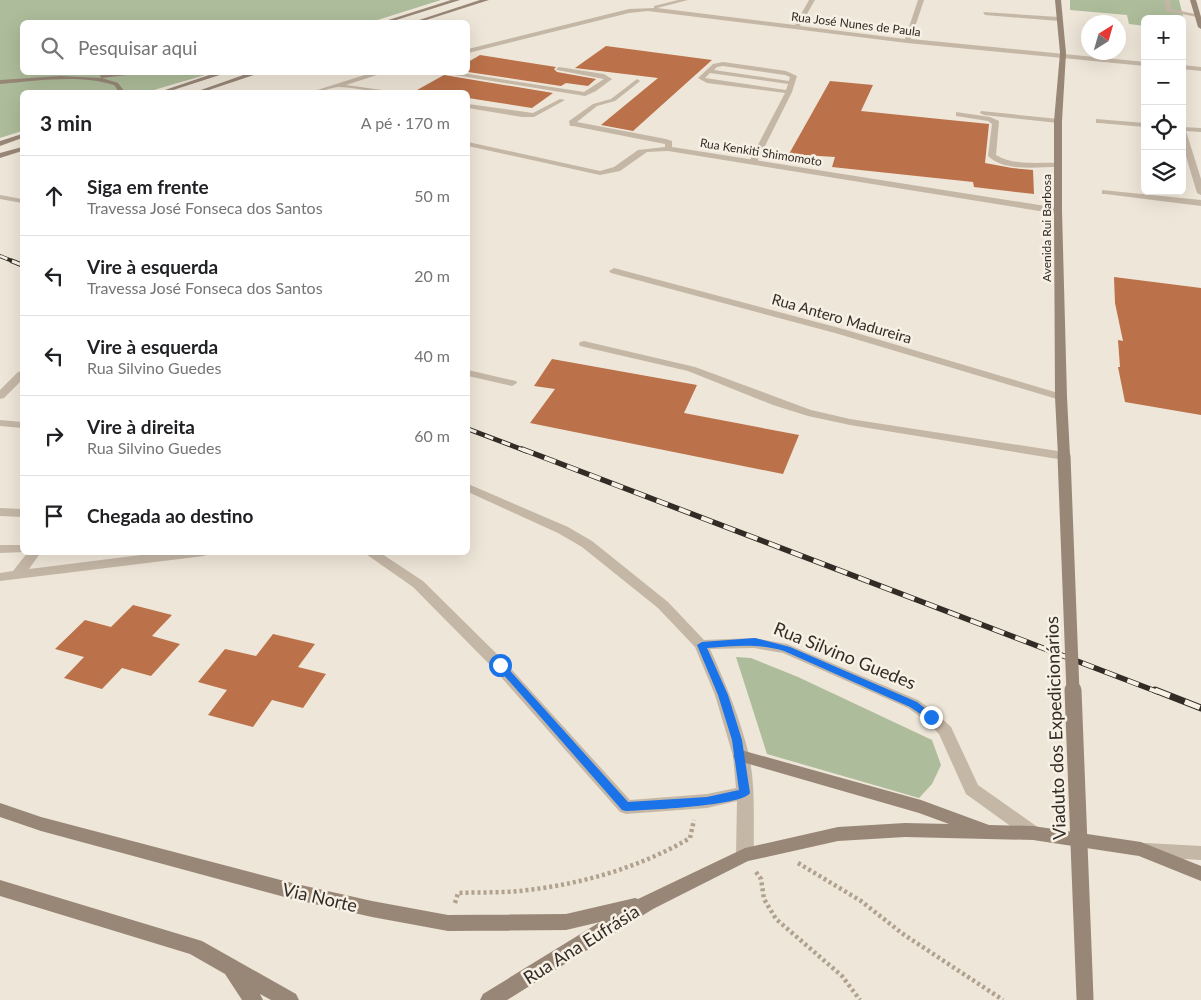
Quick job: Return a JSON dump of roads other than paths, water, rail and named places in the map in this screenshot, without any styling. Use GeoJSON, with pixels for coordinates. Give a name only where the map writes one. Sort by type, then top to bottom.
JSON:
{"type":"FeatureCollection","features":[{"type":"Feature","properties":{"kind":"main road"},"geometry":{"type":"LineString","coordinates":[[392,20],[457,0]]}},
{"type":"Feature","properties":{"kind":"main road"},"geometry":{"type":"LineString","coordinates":[[422,20],[486,0]]}},
{"type":"Feature","properties":{"kind":"main road","name":"Avenida Rui Barbosa"},"geometry":{"type":"LineString","coordinates":[[1058,0],[1063,53],[1061,57],[1058,121],[1058,212],[1061,397],[1064,456]]}},
{"type":"Feature","properties":{"kind":"main road"},"geometry":{"type":"LineString","coordinates":[[1194,0],[1201,27]]}},
{"type":"Feature","properties":{"kind":"main road"},"geometry":{"type":"LineString","coordinates":[[0,82],[114,75]]}},
{"type":"Feature","properties":{"kind":"main road"},"geometry":{"type":"LineString","coordinates":[[168,90],[216,75]]}},
{"type":"Feature","properties":{"kind":"main road"},"geometry":{"type":"LineString","coordinates":[[204,90],[251,75]]}},
{"type":"Feature","properties":{"kind":"main road"},"geometry":{"type":"LineString","coordinates":[[68,79],[112,82],[119,86],[121,90]]}},
{"type":"Feature","properties":{"kind":"main road"},"geometry":{"type":"LineString","coordinates":[[0,144],[20,137]]}},
{"type":"Feature","properties":{"kind":"main road"},"geometry":{"type":"LineString","coordinates":[[0,156],[20,150]]}},
{"type":"Feature","properties":{"kind":"main road","name":"Viaduto dos Expedicionários"},"geometry":{"type":"LineString","coordinates":[[1064,456],[1085,999]]}},
{"type":"Feature","properties":{"kind":"main road"},"geometry":{"type":"LineString","coordinates":[[741,756],[921,807],[997,834]]}},
{"type":"Feature","properties":{"kind":"main road","name":"Via Norte"},"geometry":{"type":"LineString","coordinates":[[0,810],[41,824],[292,891],[372,909],[448,923],[566,922],[647,903]]}},
{"type":"Feature","properties":{"kind":"main road"},"geometry":{"type":"LineString","coordinates":[[647,903],[744,855],[838,834],[905,830],[997,834],[1033,833],[1141,849],[1201,874]]}},
{"type":"Feature","properties":{"kind":"main road"},"geometry":{"type":"LineString","coordinates":[[0,888],[195,947],[289,1000]]}},
{"type":"Feature","properties":{"kind":"main road","name":"Rua Ana Eufrásia"},"geometry":{"type":"LineString","coordinates":[[490,1000],[647,903]]}},
{"type":"Feature","properties":{"kind":"main road"},"geometry":{"type":"LineString","coordinates":[[233,970],[253,1000]]}},
{"type":"Feature","properties":{"kind":"street"},"geometry":{"type":"LineString","coordinates":[[470,51],[629,11],[648,10],[685,0]]}},
{"type":"Feature","properties":{"kind":"street"},"geometry":{"type":"LineString","coordinates":[[796,28],[812,0]]}},
{"type":"Feature","properties":{"kind":"street"},"geometry":{"type":"LineString","coordinates":[[907,41],[921,0]]}},
{"type":"Feature","properties":{"kind":"street"},"geometry":{"type":"LineString","coordinates":[[1167,0],[1168,10],[1199,17]]}},
{"type":"Feature","properties":{"kind":"street","name":"Rua José Nunes de Paula"},"geometry":{"type":"LineString","coordinates":[[648,10],[907,41],[1141,64]]}},
{"type":"Feature","properties":{"kind":"street"},"geometry":{"type":"LineString","coordinates":[[985,13],[1059,19]]}},
{"type":"Feature","properties":{"kind":"street"},"geometry":{"type":"LineString","coordinates":[[753,162],[789,92],[794,76],[792,74],[723,64],[716,65],[701,78],[703,80],[789,92]]}},
{"type":"Feature","properties":{"kind":"street"},"geometry":{"type":"LineString","coordinates":[[1186,67],[1201,69]]}},
{"type":"Feature","properties":{"kind":"street"},"geometry":{"type":"LineString","coordinates":[[459,75],[585,94],[610,79],[604,76],[559,69]]}},
{"type":"Feature","properties":{"kind":"street"},"geometry":{"type":"LineString","coordinates":[[320,90],[372,75]]}},
{"type":"Feature","properties":{"kind":"street"},"geometry":{"type":"LineString","coordinates":[[637,81],[613,100],[595,105],[573,121],[573,124],[663,141],[669,143],[668,149]]}},
{"type":"Feature","properties":{"kind":"street"},"geometry":{"type":"LineString","coordinates":[[336,85],[369,90]]}},
{"type":"Feature","properties":{"kind":"street"},"geometry":{"type":"LineString","coordinates":[[470,106],[522,116],[534,116],[562,100]]}},
{"type":"Feature","properties":{"kind":"street"},"geometry":{"type":"LineString","coordinates":[[1058,121],[980,112],[959,114],[990,119],[996,123],[992,156],[995,158],[1020,163],[1058,165]]}},
{"type":"Feature","properties":{"kind":"street"},"geometry":{"type":"LineString","coordinates":[[1099,121],[1141,125]]}},
{"type":"Feature","properties":{"kind":"street"},"geometry":{"type":"LineString","coordinates":[[1186,129],[1201,130]]}},
{"type":"Feature","properties":{"kind":"street"},"geometry":{"type":"LineString","coordinates":[[1186,142],[1201,193]]}},
{"type":"Feature","properties":{"kind":"street","name":"Rua Kenkiti Shimomoto"},"geometry":{"type":"LineString","coordinates":[[470,144],[600,173],[613,172],[639,153],[652,149],[668,149],[1058,212]]}},
{"type":"Feature","properties":{"kind":"street"},"geometry":{"type":"LineString","coordinates":[[1190,156],[1201,155]]}},
{"type":"Feature","properties":{"kind":"street"},"geometry":{"type":"LineString","coordinates":[[1190,156],[1201,161]]}},
{"type":"Feature","properties":{"kind":"street"},"geometry":{"type":"LineString","coordinates":[[1105,192],[1201,203]]}},
{"type":"Feature","properties":{"kind":"street"},"geometry":{"type":"LineString","coordinates":[[0,197],[20,201]]}},
{"type":"Feature","properties":{"kind":"street","name":"Rua Antero Madureira"},"geometry":{"type":"LineString","coordinates":[[614,271],[838,331],[1061,397]]}},
{"type":"Feature","properties":{"kind":"street"},"geometry":{"type":"LineString","coordinates":[[584,344],[691,370],[740,387],[777,404],[808,413],[850,422],[1064,456]]}},
{"type":"Feature","properties":{"kind":"street"},"geometry":{"type":"LineString","coordinates":[[470,373],[512,382]]}},
{"type":"Feature","properties":{"kind":"street"},"geometry":{"type":"LineString","coordinates":[[0,396],[20,376]]}},
{"type":"Feature","properties":{"kind":"street"},"geometry":{"type":"LineString","coordinates":[[0,423],[20,425]]}},
{"type":"Feature","properties":{"kind":"street"},"geometry":{"type":"LineString","coordinates":[[470,489],[563,530],[587,544],[663,605],[702,645],[723,695],[741,756],[745,793],[744,855]]}},
{"type":"Feature","properties":{"kind":"street"},"geometry":{"type":"LineString","coordinates":[[0,512],[20,513]]}},
{"type":"Feature","properties":{"kind":"street"},"geometry":{"type":"LineString","coordinates":[[0,549],[20,549]]}},
{"type":"Feature","properties":{"kind":"street"},"geometry":{"type":"LineString","coordinates":[[18,574],[33,555]]}},
{"type":"Feature","properties":{"kind":"street"},"geometry":{"type":"LineString","coordinates":[[0,577],[179,555]]}},
{"type":"Feature","properties":{"kind":"street"},"geometry":{"type":"LineString","coordinates":[[374,555],[418,584],[500,665],[626,807],[696,802],[745,793]]}},
{"type":"Feature","properties":{"kind":"street","name":"Rua Silvino Guedes"},"geometry":{"type":"LineString","coordinates":[[702,645],[755,641],[787,649],[913,704],[931,717],[944,731],[972,789],[1033,833]]}},
{"type":"Feature","properties":{"kind":"street"},"geometry":{"type":"LineString","coordinates":[[1141,849],[1201,853]]}},
{"type":"Feature","properties":{"kind":"railway"},"geometry":{"type":"LineString","coordinates":[[0,256],[15,262]]}},
{"type":"Feature","properties":{"kind":"railway"},"geometry":{"type":"LineString","coordinates":[[12,261],[20,264]]}},
{"type":"Feature","properties":{"kind":"railway"},"geometry":{"type":"LineString","coordinates":[[470,430],[526,451]]}},
{"type":"Feature","properties":{"kind":"railway"},"geometry":{"type":"LineString","coordinates":[[522,449],[1158,692]]}},
{"type":"Feature","properties":{"kind":"railway"},"geometry":{"type":"LineString","coordinates":[[1155,690],[1201,708]]}}]}
